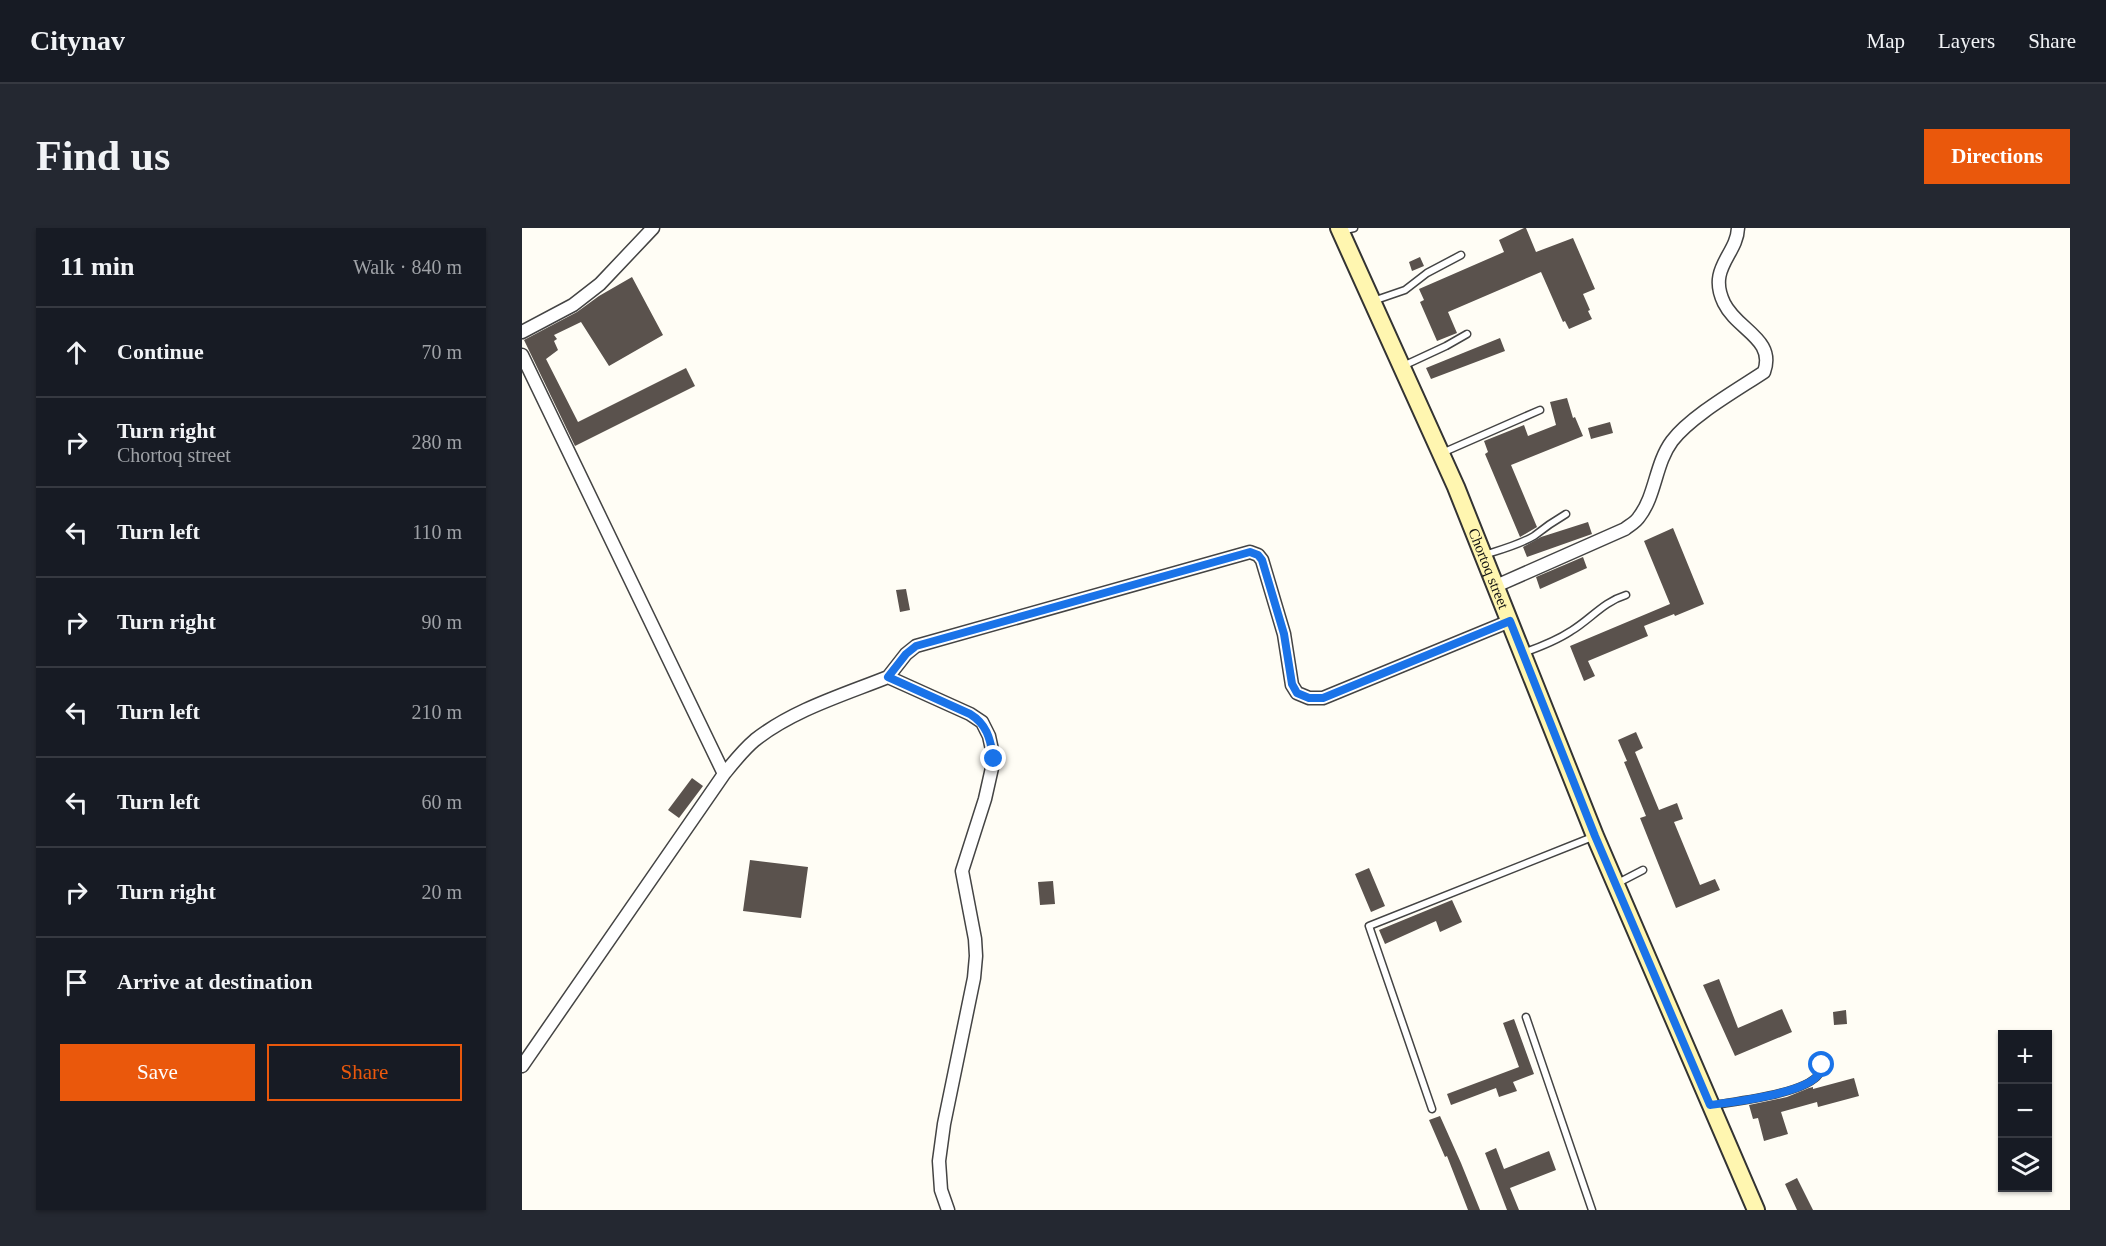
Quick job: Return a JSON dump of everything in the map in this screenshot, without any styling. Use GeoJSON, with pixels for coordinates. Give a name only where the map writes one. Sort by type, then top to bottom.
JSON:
{"type":"FeatureCollection","features":[{"type":"Feature","properties":{"kind":"main road","name":"Chortoq street"},"geometry":{"type":"LineString","coordinates":[[1345,229],[1372,301],[1442,454],[1484,555],[1615,884],[1756,1210]]}},
{"type":"Feature","properties":{"kind":"street"},"geometry":{"type":"LineString","coordinates":[[522,332],[573,305],[600,284],[653,228]]}},
{"type":"Feature","properties":{"kind":"street"},"geometry":{"type":"LineString","coordinates":[[1496,586],[1625,529],[1638,519],[1648,502],[1663,456],[1673,440],[1697,418],[1764,372],[1768,361],[1765,348],[1732,314],[1721,292],[1722,265],[1738,237],[1738,228]]}},
{"type":"Feature","properties":{"kind":"street"},"geometry":{"type":"LineString","coordinates":[[522,355],[724,774]]}},
{"type":"Feature","properties":{"kind":"street"},"geometry":{"type":"LineString","coordinates":[[522,1066],[724,774],[752,742],[773,727],[800,713],[888,677],[906,654],[916,646],[1250,552],[1258,555],[1262,560],[1284,634],[1292,684],[1297,693],[1309,698],[1323,698],[1510,621]]}},
{"type":"Feature","properties":{"kind":"street"},"geometry":{"type":"LineString","coordinates":[[888,677],[970,714],[982,722],[989,736],[994,759],[985,799],[962,871],[976,956],[974,978],[944,1124],[939,1161],[941,1190],[948,1210]]}},
{"type":"Feature","properties":{"kind":"lane"},"geometry":{"type":"LineString","coordinates":[[1372,301],[1405,290],[1427,273],[1461,255]]}},
{"type":"Feature","properties":{"kind":"lane"},"geometry":{"type":"LineString","coordinates":[[1402,366],[1428,356],[1467,334]]}},
{"type":"Feature","properties":{"kind":"lane"},"geometry":{"type":"LineString","coordinates":[[1442,454],[1540,410]]}},
{"type":"Feature","properties":{"kind":"lane"},"geometry":{"type":"LineString","coordinates":[[1484,555],[1510,547],[1533,536],[1566,514]]}},
{"type":"Feature","properties":{"kind":"lane"},"geometry":{"type":"LineString","coordinates":[[1523,654],[1546,645],[1572,630],[1612,599],[1626,595]]}},
{"type":"Feature","properties":{"kind":"lane"},"geometry":{"type":"LineString","coordinates":[[1432,1109],[1369,926],[1595,836]]}},
{"type":"Feature","properties":{"kind":"lane"},"geometry":{"type":"LineString","coordinates":[[1615,884],[1643,870]]}},
{"type":"Feature","properties":{"kind":"lane"},"geometry":{"type":"LineString","coordinates":[[1526,1017],[1592,1210]]}},
{"type":"Feature","properties":{"kind":"lane"},"geometry":{"type":"LineString","coordinates":[[1710,1105],[1771,1095],[1801,1086],[1819,1075],[1822,1065]]}},
{"type":"Feature","properties":{"kind":"building"},"geometry":{"type":"Polygon","coordinates":[[[1524,228],[1536,252],[1573,238],[1595,289],[1583,294],[1592,319],[1569,329],[1565,321],[1563,322],[1541,272],[1448,312],[1457,333],[1437,341],[1420,302],[1424,300],[1419,289],[1504,252],[1499,240],[1524,228]]]}},
{"type":"Feature","properties":{"kind":"building"},"geometry":{"type":"Polygon","coordinates":[[[1420,257],[1424,266],[1412,271],[1409,262],[1420,257]]]}},
{"type":"Feature","properties":{"kind":"building"},"geometry":{"type":"Polygon","coordinates":[[[632,277],[663,335],[609,366],[581,322],[554,335],[557,339],[554,341],[558,350],[546,359],[578,422],[686,368],[695,386],[575,446],[524,340],[577,312],[632,277]]]}},
{"type":"Feature","properties":{"kind":"building"},"geometry":{"type":"Polygon","coordinates":[[[1500,338],[1505,351],[1431,379],[1426,368],[1500,338]]]}},
{"type":"Feature","properties":{"kind":"building"},"geometry":{"type":"Polygon","coordinates":[[[1567,398],[1573,418],[1575,417],[1583,436],[1511,465],[1537,527],[1520,537],[1485,454],[1488,452],[1484,441],[1524,425],[1528,436],[1556,425],[1550,402],[1567,398]]]}},
{"type":"Feature","properties":{"kind":"building"},"geometry":{"type":"Polygon","coordinates":[[[1610,422],[1613,433],[1591,439],[1588,428],[1610,422]]]}},
{"type":"Feature","properties":{"kind":"building"},"geometry":{"type":"Polygon","coordinates":[[[1588,522],[1592,534],[1527,557],[1523,547],[1541,537],[1588,522]]]}},
{"type":"Feature","properties":{"kind":"building"},"geometry":{"type":"Polygon","coordinates":[[[1673,528],[1704,604],[1644,626],[1648,636],[1588,661],[1595,676],[1584,681],[1570,646],[1670,604],[1644,541],[1673,528]]]}},
{"type":"Feature","properties":{"kind":"building"},"geometry":{"type":"Polygon","coordinates":[[[1583,557],[1587,568],[1540,589],[1536,577],[1583,557]]]}},
{"type":"Feature","properties":{"kind":"building"},"geometry":{"type":"Polygon","coordinates":[[[906,589],[910,610],[900,612],[896,590],[906,589]]]}},
{"type":"Feature","properties":{"kind":"building"},"geometry":{"type":"Polygon","coordinates":[[[1636,732],[1643,748],[1635,752],[1659,810],[1677,803],[1683,819],[1674,822],[1700,885],[1715,879],[1720,890],[1676,908],[1640,818],[1646,816],[1624,762],[1627,761],[1618,740],[1636,732]]]}},
{"type":"Feature","properties":{"kind":"building"},"geometry":{"type":"Polygon","coordinates":[[[692,778],[703,786],[679,818],[668,810],[692,778]]]}},
{"type":"Feature","properties":{"kind":"building"},"geometry":{"type":"Polygon","coordinates":[[[750,860],[808,867],[801,918],[743,911],[750,860]]]}},
{"type":"Feature","properties":{"kind":"building"},"geometry":{"type":"Polygon","coordinates":[[[1369,868],[1385,906],[1371,912],[1355,874],[1369,868]]]}},
{"type":"Feature","properties":{"kind":"building"},"geometry":{"type":"Polygon","coordinates":[[[1053,881],[1055,904],[1040,905],[1038,882],[1053,881]]]}},
{"type":"Feature","properties":{"kind":"building"},"geometry":{"type":"Polygon","coordinates":[[[1452,900],[1462,922],[1440,932],[1436,921],[1385,944],[1379,930],[1452,900]]]}},
{"type":"Feature","properties":{"kind":"building"},"geometry":{"type":"Polygon","coordinates":[[[1719,979],[1738,1028],[1782,1009],[1792,1032],[1735,1056],[1703,985],[1719,979]]]}},
{"type":"Feature","properties":{"kind":"building"},"geometry":{"type":"Polygon","coordinates":[[[1846,1010],[1847,1024],[1834,1025],[1833,1012],[1846,1010]]]}},
{"type":"Feature","properties":{"kind":"building"},"geometry":{"type":"Polygon","coordinates":[[[1514,1019],[1534,1074],[1513,1082],[1517,1091],[1499,1097],[1496,1088],[1451,1105],[1447,1094],[1519,1067],[1503,1023],[1514,1019]]]}},
{"type":"Feature","properties":{"kind":"building"},"geometry":{"type":"Polygon","coordinates":[[[1854,1078],[1859,1096],[1818,1107],[1817,1102],[1781,1112],[1788,1134],[1764,1141],[1758,1118],[1753,1119],[1749,1105],[1854,1078]]]}},
{"type":"Feature","properties":{"kind":"building"},"geometry":{"type":"Polygon","coordinates":[[[1440,1116],[1480,1210],[1468,1210],[1447,1156],[1445,1157],[1429,1120],[1440,1116]]]}},
{"type":"Feature","properties":{"kind":"building"},"geometry":{"type":"Polygon","coordinates":[[[1496,1148],[1504,1169],[1549,1151],[1556,1170],[1510,1188],[1519,1210],[1507,1210],[1485,1153],[1496,1148]]]}},
{"type":"Feature","properties":{"kind":"building"},"geometry":{"type":"Polygon","coordinates":[[[1797,1178],[1813,1210],[1797,1210],[1785,1184],[1797,1178]]]}},
{"type":"Feature","properties":{"kind":"route"},"geometry":{"type":"LineString","coordinates":[[994,759],[989,736],[982,722],[970,714],[888,677],[906,654],[916,646],[1250,552],[1254,552],[1262,560],[1284,634],[1292,684],[1297,693],[1309,698],[1323,698],[1510,621],[1595,836],[1710,1105],[1771,1095],[1801,1086],[1819,1075],[1822,1065]]}}]}
